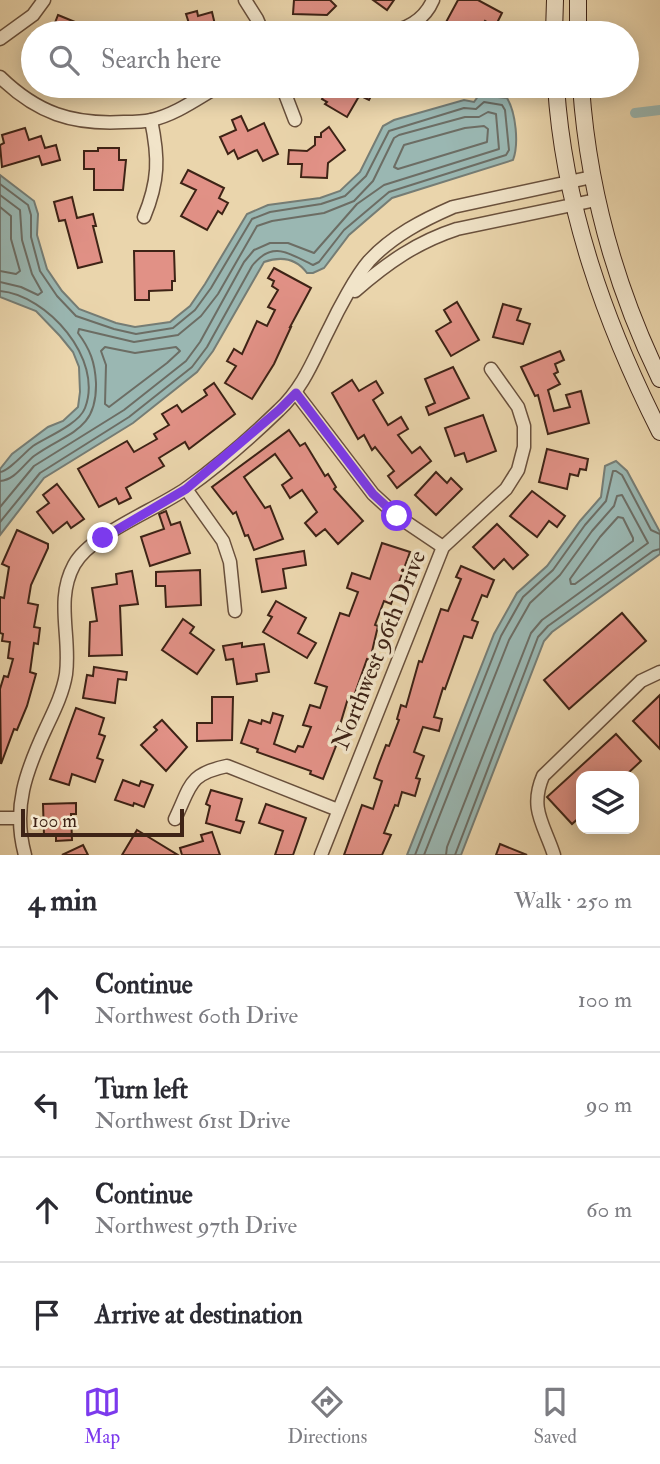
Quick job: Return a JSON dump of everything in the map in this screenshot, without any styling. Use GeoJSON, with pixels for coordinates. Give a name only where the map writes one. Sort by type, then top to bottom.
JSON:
{"type":"FeatureCollection","features":[{"type":"Feature","properties":{"kind":"main road"},"geometry":{"type":"LineString","coordinates":[[554,21],[555,0]]}},
{"type":"Feature","properties":{"kind":"main road"},"geometry":{"type":"LineString","coordinates":[[578,0],[578,21]]}},
{"type":"Feature","properties":{"kind":"main road"},"geometry":{"type":"LineString","coordinates":[[558,98],[568,180],[595,282],[636,385],[660,432]]}},
{"type":"Feature","properties":{"kind":"main road"},"geometry":{"type":"LineString","coordinates":[[582,98],[596,200],[626,300],[660,379]]}},
{"type":"Feature","properties":{"kind":"street"},"geometry":{"type":"LineString","coordinates":[[25,21],[44,0]]}},
{"type":"Feature","properties":{"kind":"street"},"geometry":{"type":"LineString","coordinates":[[245,0],[258,21]]}},
{"type":"Feature","properties":{"kind":"street"},"geometry":{"type":"LineString","coordinates":[[418,21],[433,0]]}},
{"type":"Feature","properties":{"kind":"street"},"geometry":{"type":"LineString","coordinates":[[0,39],[21,24]]}},
{"type":"Feature","properties":{"kind":"street"},"geometry":{"type":"LineString","coordinates":[[0,77],[21,94]]}},
{"type":"Feature","properties":{"kind":"street"},"geometry":{"type":"LineString","coordinates":[[27,98],[44,109],[71,120],[97,124],[151,120],[199,98]]}},
{"type":"Feature","properties":{"kind":"street"},"geometry":{"type":"LineString","coordinates":[[287,98],[295,120]]}},
{"type":"Feature","properties":{"kind":"street"},"geometry":{"type":"LineString","coordinates":[[144,217],[154,194],[158,172],[158,150],[151,120]]}},
{"type":"Feature","properties":{"kind":"street"},"geometry":{"type":"LineString","coordinates":[[25,855],[18,818],[23,788],[34,754],[65,684],[68,658],[63,601],[65,583],[76,562],[92,545],[186,489],[296,393],[369,262],[393,240],[431,216],[473,201],[592,177]]}},
{"type":"Feature","properties":{"kind":"street"},"geometry":{"type":"LineString","coordinates":[[347,298],[380,269],[414,246],[435,236],[596,200]]}},
{"type":"Feature","properties":{"kind":"street","name":"Northwest 96th Drive"},"geometry":{"type":"LineString","coordinates":[[321,855],[443,547],[506,489],[518,470],[524,447],[524,426],[518,407],[491,369]]}},
{"type":"Feature","properties":{"kind":"street"},"geometry":{"type":"LineString","coordinates":[[296,393],[373,494],[397,516],[443,547]]}},
{"type":"Feature","properties":{"kind":"street"},"geometry":{"type":"LineString","coordinates":[[186,489],[223,541],[230,562],[235,611]]}},
{"type":"Feature","properties":{"kind":"street"},"geometry":{"type":"LineString","coordinates":[[555,855],[539,819],[536,805],[537,789],[543,776],[642,681],[660,672]]}},
{"type":"Feature","properties":{"kind":"street"},"geometry":{"type":"LineString","coordinates":[[175,819],[196,776],[210,769],[227,766],[338,810]]}},
{"type":"Feature","properties":{"kind":"street"},"geometry":{"type":"LineString","coordinates":[[0,818],[18,818]]}},
{"type":"Feature","properties":{"kind":"water"},"geometry":{"type":"Polygon","coordinates":[[[477,98],[507,98],[516,129],[513,160],[392,198],[349,235],[324,268],[313,273],[307,273],[293,261],[276,259],[264,262],[213,351],[197,372],[133,423],[44,478],[0,535],[0,469],[12,454],[48,427],[63,421],[78,407],[80,392],[79,367],[73,352],[60,336],[36,311],[0,297],[0,175],[34,201],[38,214],[37,235],[47,269],[79,309],[135,327],[170,322],[190,306],[247,214],[268,205],[320,198],[340,191],[360,172],[383,126],[394,120],[464,100],[474,102],[477,98]]]}},
{"type":"Feature","properties":{"kind":"water"},"geometry":{"type":"Polygon","coordinates":[[[616,461],[627,471],[660,532],[660,554],[552,632],[544,641],[461,855],[407,855],[494,634],[517,593],[547,566],[601,497],[605,466],[616,461]]]}},
{"type":"Feature","properties":{"kind":"building"},"geometry":{"type":"Polygon","coordinates":[[[294,0],[330,0],[336,6],[327,15],[293,14],[294,0]]]}},
{"type":"Feature","properties":{"kind":"building"},"geometry":{"type":"Polygon","coordinates":[[[373,0],[394,0],[387,10],[373,0]]]}},
{"type":"Feature","properties":{"kind":"building"},"geometry":{"type":"Polygon","coordinates":[[[458,0],[478,0],[502,13],[498,21],[447,21],[458,0]]]}},
{"type":"Feature","properties":{"kind":"building"},"geometry":{"type":"Polygon","coordinates":[[[197,11],[198,16],[212,12],[214,21],[188,21],[186,14],[197,11]]]}},
{"type":"Feature","properties":{"kind":"building"},"geometry":{"type":"Polygon","coordinates":[[[58,15],[73,21],[56,21],[58,15]]]}},
{"type":"Feature","properties":{"kind":"building"},"geometry":{"type":"Polygon","coordinates":[[[358,98],[347,117],[325,104],[327,102],[322,99],[358,98]]]}},
{"type":"Feature","properties":{"kind":"building"},"geometry":{"type":"Polygon","coordinates":[[[241,116],[248,131],[264,123],[278,154],[263,161],[257,150],[238,159],[234,150],[228,154],[220,137],[236,130],[232,120],[241,116]]]}},
{"type":"Feature","properties":{"kind":"building"},"geometry":{"type":"Polygon","coordinates":[[[329,127],[345,150],[328,163],[327,178],[301,177],[302,164],[288,164],[289,150],[307,151],[315,145],[315,137],[321,137],[321,133],[329,127]]]}},
{"type":"Feature","properties":{"kind":"building"},"geometry":{"type":"Polygon","coordinates":[[[25,128],[29,140],[41,136],[45,148],[56,145],[60,160],[42,165],[39,156],[2,167],[2,135],[25,128]]]}},
{"type":"Feature","properties":{"kind":"building"},"geometry":{"type":"Polygon","coordinates":[[[98,148],[119,148],[119,160],[126,160],[123,190],[94,190],[94,169],[84,169],[84,151],[98,151],[98,148]]]}},
{"type":"Feature","properties":{"kind":"building"},"geometry":{"type":"Polygon","coordinates":[[[188,170],[224,188],[219,198],[228,203],[222,214],[218,211],[207,230],[181,216],[196,190],[181,183],[188,170]]]}},
{"type":"Feature","properties":{"kind":"building"},"geometry":{"type":"Polygon","coordinates":[[[72,197],[77,218],[93,214],[96,226],[93,226],[102,262],[78,268],[65,220],[59,221],[54,202],[72,197]]]}},
{"type":"Feature","properties":{"kind":"building"},"geometry":{"type":"Polygon","coordinates":[[[134,251],[174,251],[175,281],[172,281],[172,290],[149,291],[149,300],[135,300],[134,251]]]}},
{"type":"Feature","properties":{"kind":"building"},"geometry":{"type":"Polygon","coordinates":[[[274,268],[311,288],[274,364],[252,399],[225,383],[236,366],[227,361],[234,349],[242,354],[257,321],[267,326],[275,310],[268,307],[278,290],[272,286],[274,281],[268,278],[274,268]]]}},
{"type":"Feature","properties":{"kind":"building"},"geometry":{"type":"Polygon","coordinates":[[[457,302],[479,340],[451,356],[436,331],[451,322],[444,310],[457,302]]]}},
{"type":"Feature","properties":{"kind":"building"},"geometry":{"type":"Polygon","coordinates":[[[503,304],[521,309],[517,320],[530,324],[523,344],[493,337],[503,304]]]}},
{"type":"Feature","properties":{"kind":"building"},"geometry":{"type":"Polygon","coordinates":[[[560,351],[564,360],[555,364],[558,372],[554,374],[560,384],[548,390],[554,411],[570,407],[566,395],[581,391],[589,423],[548,434],[538,395],[535,396],[521,367],[560,351]]]}},
{"type":"Feature","properties":{"kind":"building"},"geometry":{"type":"Polygon","coordinates":[[[453,367],[469,398],[429,415],[426,407],[435,403],[425,379],[453,367]]]}},
{"type":"Feature","properties":{"kind":"building"},"geometry":{"type":"Polygon","coordinates":[[[352,380],[359,391],[376,381],[383,393],[373,400],[388,425],[401,417],[408,429],[398,435],[412,453],[420,447],[431,461],[397,488],[388,476],[394,471],[375,447],[372,450],[364,435],[358,439],[332,393],[352,380]]]}},
{"type":"Feature","properties":{"kind":"building"},"geometry":{"type":"Polygon","coordinates":[[[214,383],[235,414],[189,449],[185,442],[159,458],[164,466],[126,488],[131,498],[119,504],[116,498],[99,507],[78,469],[127,441],[134,452],[157,439],[154,434],[169,425],[162,414],[177,405],[182,412],[207,395],[204,390],[214,383]]]}},
{"type":"Feature","properties":{"kind":"building"},"geometry":{"type":"Polygon","coordinates":[[[483,415],[496,451],[467,462],[464,453],[455,456],[445,428],[483,415]]]}},
{"type":"Feature","properties":{"kind":"building"},"geometry":{"type":"Polygon","coordinates":[[[289,430],[300,446],[305,443],[325,476],[328,474],[336,487],[334,489],[363,521],[338,544],[325,529],[316,536],[305,523],[317,512],[302,490],[290,498],[282,485],[292,478],[275,454],[244,477],[265,508],[270,506],[283,539],[254,550],[248,535],[245,536],[236,512],[233,514],[212,487],[289,430]]]}},
{"type":"Feature","properties":{"kind":"building"},"geometry":{"type":"Polygon","coordinates":[[[547,449],[588,459],[586,470],[580,469],[578,476],[570,474],[567,489],[539,482],[547,449]]]}},
{"type":"Feature","properties":{"kind":"building"},"geometry":{"type":"Polygon","coordinates":[[[436,472],[447,483],[451,478],[462,489],[436,515],[415,495],[436,472]]]}},
{"type":"Feature","properties":{"kind":"building"},"geometry":{"type":"Polygon","coordinates":[[[57,484],[84,519],[71,528],[67,522],[53,533],[37,512],[49,503],[43,495],[57,484]]]}},
{"type":"Feature","properties":{"kind":"building"},"geometry":{"type":"Polygon","coordinates":[[[532,491],[565,516],[557,527],[549,521],[537,537],[510,516],[532,491]]]}},
{"type":"Feature","properties":{"kind":"building"},"geometry":{"type":"Polygon","coordinates":[[[166,511],[171,525],[180,522],[190,553],[150,566],[141,537],[164,529],[159,514],[166,511]]]}},
{"type":"Feature","properties":{"kind":"building"},"geometry":{"type":"Polygon","coordinates":[[[497,524],[528,555],[513,569],[504,559],[494,569],[473,547],[497,524]]]}},
{"type":"Feature","properties":{"kind":"building"},"geometry":{"type":"Polygon","coordinates":[[[17,530],[48,544],[48,548],[31,585],[28,603],[38,605],[34,627],[40,628],[38,644],[34,643],[30,672],[36,674],[27,706],[17,730],[14,729],[1,764],[0,689],[4,676],[8,677],[13,659],[8,658],[10,642],[2,641],[3,634],[0,633],[0,597],[4,598],[9,567],[2,564],[17,530]]]}},
{"type":"Feature","properties":{"kind":"building"},"geometry":{"type":"Polygon","coordinates":[[[382,543],[410,552],[391,604],[384,601],[375,625],[378,626],[370,660],[367,659],[354,696],[349,695],[334,745],[336,746],[323,779],[310,774],[311,771],[257,752],[258,749],[241,743],[249,720],[261,724],[262,720],[270,723],[273,713],[283,716],[274,744],[295,752],[298,746],[303,747],[311,727],[303,725],[310,705],[320,708],[327,687],[315,683],[340,613],[349,616],[358,592],[347,588],[352,573],[370,579],[382,543]]]}},
{"type":"Feature","properties":{"kind":"building"},"geometry":{"type":"Polygon","coordinates":[[[304,551],[306,565],[283,569],[286,588],[262,592],[256,559],[304,551]]]}},
{"type":"Feature","properties":{"kind":"building"},"geometry":{"type":"Polygon","coordinates":[[[461,566],[494,580],[487,597],[482,595],[472,620],[478,622],[472,638],[464,636],[445,689],[443,688],[434,717],[442,719],[439,731],[423,727],[414,752],[424,756],[416,778],[420,779],[415,796],[402,792],[384,833],[391,835],[382,855],[344,855],[362,805],[373,809],[382,781],[374,778],[378,766],[399,720],[397,719],[401,705],[406,707],[419,661],[422,662],[441,609],[448,611],[461,579],[456,577],[461,566]]]}},
{"type":"Feature","properties":{"kind":"building"},"geometry":{"type":"Polygon","coordinates":[[[200,570],[201,605],[166,607],[165,586],[156,586],[156,572],[200,570]]]}},
{"type":"Feature","properties":{"kind":"building"},"geometry":{"type":"Polygon","coordinates":[[[132,571],[138,604],[120,606],[122,655],[89,656],[90,622],[97,621],[92,588],[117,584],[116,574],[132,571]]]}},
{"type":"Feature","properties":{"kind":"building"},"geometry":{"type":"Polygon","coordinates":[[[276,601],[306,618],[298,633],[316,643],[307,658],[263,632],[272,617],[268,615],[276,601]]]}},
{"type":"Feature","properties":{"kind":"building"},"geometry":{"type":"Polygon","coordinates":[[[622,613],[646,641],[569,709],[544,680],[622,613]]]}},
{"type":"Feature","properties":{"kind":"building"},"geometry":{"type":"Polygon","coordinates":[[[183,619],[194,627],[190,633],[214,650],[197,674],[162,650],[183,619]]]}},
{"type":"Feature","properties":{"kind":"building"},"geometry":{"type":"Polygon","coordinates":[[[242,643],[242,647],[264,644],[269,672],[256,674],[257,681],[237,684],[233,659],[226,660],[223,646],[242,643]]]}},
{"type":"Feature","properties":{"kind":"building"},"geometry":{"type":"Polygon","coordinates":[[[94,667],[127,672],[126,680],[118,679],[115,703],[83,698],[87,675],[93,676],[94,667]]]}},
{"type":"Feature","properties":{"kind":"building"},"geometry":{"type":"Polygon","coordinates":[[[660,695],[660,749],[633,721],[660,695]]]}},
{"type":"Feature","properties":{"kind":"building"},"geometry":{"type":"Polygon","coordinates":[[[212,697],[233,697],[232,740],[197,741],[197,723],[212,723],[212,697]]]}},
{"type":"Feature","properties":{"kind":"building"},"geometry":{"type":"Polygon","coordinates":[[[76,708],[104,718],[99,734],[105,736],[97,758],[103,760],[95,782],[72,774],[69,785],[50,779],[76,708]]]}},
{"type":"Feature","properties":{"kind":"building"},"geometry":{"type":"Polygon","coordinates":[[[162,720],[187,747],[166,771],[141,745],[157,730],[154,727],[162,720]]]}},
{"type":"Feature","properties":{"kind":"building"},"geometry":{"type":"Polygon","coordinates":[[[616,734],[641,761],[630,771],[576,771],[576,820],[572,824],[547,797],[616,734]]]}},
{"type":"Feature","properties":{"kind":"building"},"geometry":{"type":"Polygon","coordinates":[[[123,780],[139,786],[141,781],[153,785],[144,807],[115,800],[123,780]]]}},
{"type":"Feature","properties":{"kind":"building"},"geometry":{"type":"Polygon","coordinates":[[[211,790],[242,799],[236,820],[244,822],[240,833],[206,823],[210,806],[206,804],[211,790]]]}},
{"type":"Feature","properties":{"kind":"building"},"geometry":{"type":"Polygon","coordinates":[[[76,803],[76,814],[71,814],[72,840],[56,841],[56,835],[44,835],[43,804],[76,803]]]}},
{"type":"Feature","properties":{"kind":"building"},"geometry":{"type":"Polygon","coordinates":[[[266,804],[306,818],[293,855],[275,855],[283,831],[259,823],[266,804]]]}},
{"type":"Feature","properties":{"kind":"building"},"geometry":{"type":"Polygon","coordinates":[[[137,830],[178,855],[122,855],[137,830]]]}},
{"type":"Feature","properties":{"kind":"building"},"geometry":{"type":"Polygon","coordinates":[[[212,832],[220,855],[182,855],[180,848],[203,841],[201,835],[212,832]]]}},
{"type":"Feature","properties":{"kind":"building"},"geometry":{"type":"Polygon","coordinates":[[[500,844],[527,855],[496,855],[500,844]]]}},
{"type":"Feature","properties":{"kind":"building"},"geometry":{"type":"Polygon","coordinates":[[[83,845],[88,855],[62,855],[83,845]]]}},
{"type":"Feature","properties":{"kind":"waterway"},"geometry":{"type":"LineString","coordinates":[[635,113],[660,110]]}},
{"type":"Feature","properties":{"kind":"route"},"geometry":{"type":"LineString","coordinates":[[103,538],[186,489],[296,393],[373,494],[397,516]]}}]}
